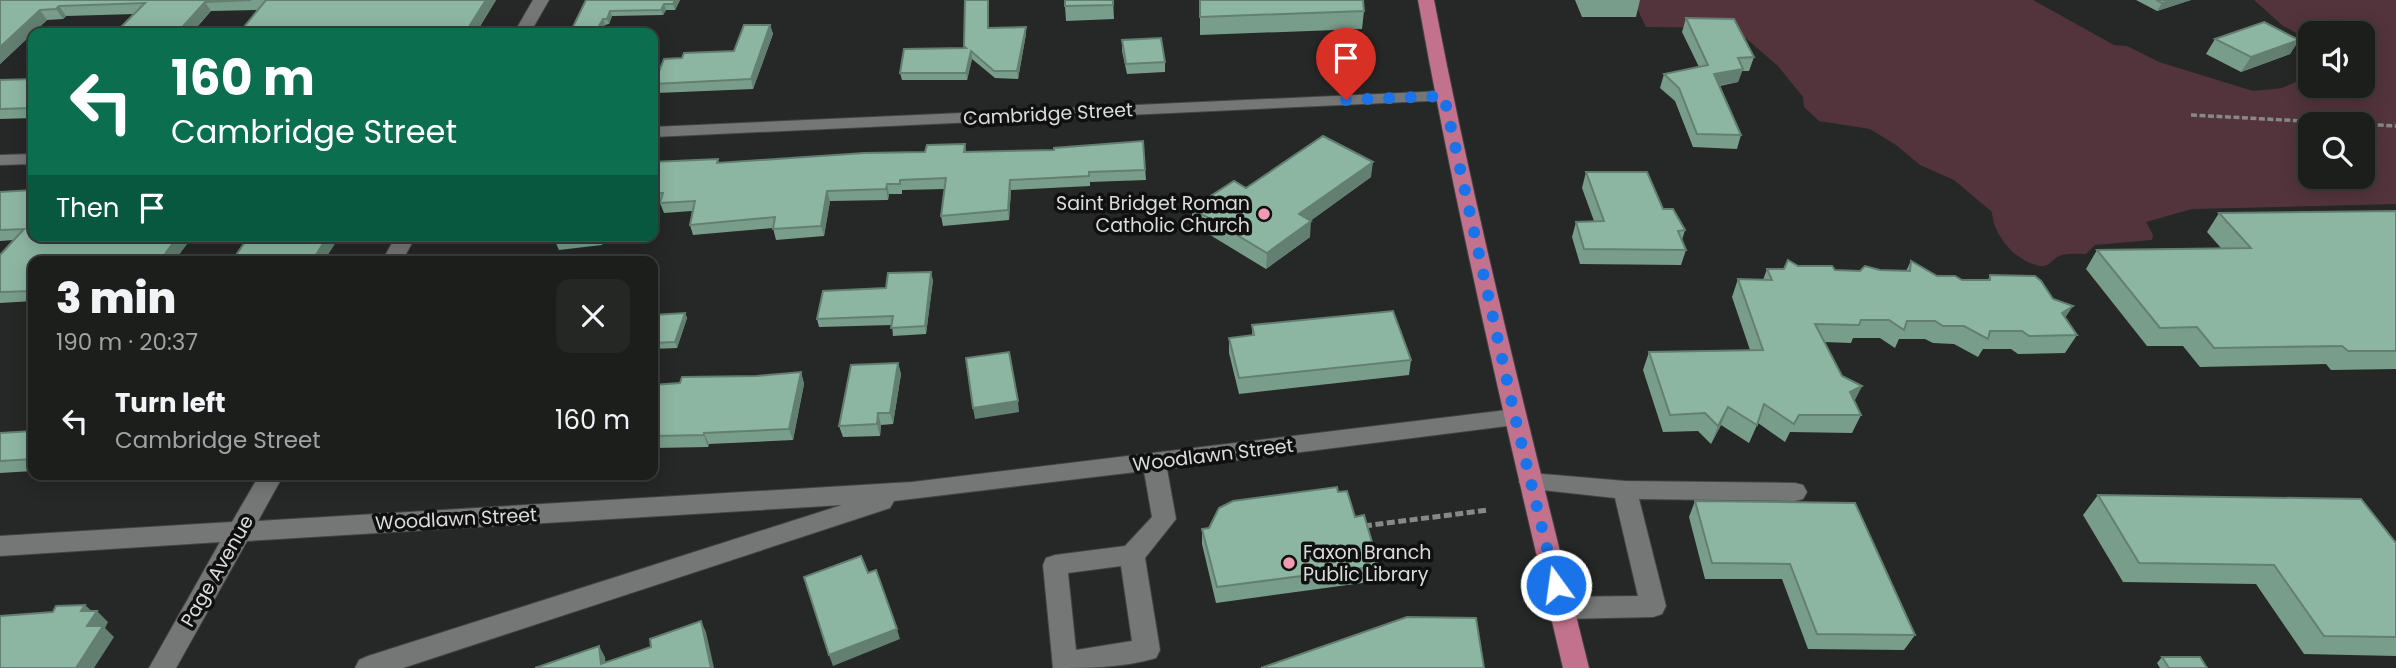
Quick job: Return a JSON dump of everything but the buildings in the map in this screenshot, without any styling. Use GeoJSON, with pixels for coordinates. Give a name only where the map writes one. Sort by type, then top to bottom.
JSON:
{"type":"FeatureCollection","features":[{"type":"Feature","properties":{"kind":"main road"},"geometry":{"type":"LineString","coordinates":[[1426,0],[1444,96],[1515,417],[1576,668]]}},
{"type":"Feature","properties":{"kind":"street"},"geometry":{"type":"LineString","coordinates":[[525,28],[541,0]]}},
{"type":"Feature","properties":{"kind":"street","name":"Cambridge Street"},"geometry":{"type":"LineString","coordinates":[[658,132],[1444,96]]}},
{"type":"Feature","properties":{"kind":"street"},"geometry":{"type":"LineString","coordinates":[[0,160],[28,159]]}},
{"type":"Feature","properties":{"kind":"street","name":"Woodlawn Street"},"geometry":{"type":"LineString","coordinates":[[0,546],[912,491],[1515,417]]}},
{"type":"Feature","properties":{"kind":"street"},"geometry":{"type":"LineString","coordinates":[[1132,555],[1147,650],[1064,663],[1055,565],[1132,555],[1164,519],[1154,463]]}},
{"type":"Feature","properties":{"kind":"street","name":"Page Avenue"},"geometry":{"type":"LineString","coordinates":[[162,668],[269,480]]}},
{"type":"Feature","properties":{"kind":"street"},"geometry":{"type":"LineString","coordinates":[[1531,482],[1625,490],[1796,492]]}},
{"type":"Feature","properties":{"kind":"street"},"geometry":{"type":"LineString","coordinates":[[1561,608],[1653,606],[1625,490]]}},
{"type":"Feature","properties":{"kind":"street","name":"Woodlawn Street"},"geometry":{"type":"LineString","coordinates":[[368,668],[912,491]]}},
{"type":"Feature","properties":{"kind":"path"},"geometry":{"type":"LineString","coordinates":[[2191,115],[2396,126]]}},
{"type":"Feature","properties":{"kind":"path"},"geometry":{"type":"LineString","coordinates":[[1352,527],[1489,510]]}},
{"type":"Feature","properties":{"kind":"shaded area"},"geometry":{"type":"Polygon","coordinates":[[[1633,0],[2033,0],[2114,45],[2127,46],[2159,62],[2253,91],[2282,88],[2298,81],[2298,98],[2375,98],[2375,21],[2298,21],[2298,34],[2282,25],[2254,0],[2396,0],[2396,204],[2192,209],[2146,222],[2153,235],[2152,240],[2095,245],[2086,254],[2062,255],[2040,266],[2023,259],[2007,246],[1993,221],[1992,212],[1954,180],[1920,165],[1896,145],[1870,129],[1819,121],[1804,107],[1803,97],[1778,66],[1734,28],[1646,27],[1633,0]]]}},
{"type":"Feature","properties":{"kind":"place","name":"Saint Bridget Roman Catholic Church"},"geometry":{"type":"Point","coordinates":[1264,214]}},
{"type":"Feature","properties":{"kind":"place","name":"Faxon Branch Public Library"},"geometry":{"type":"Point","coordinates":[1289,563]}},
{"type":"Feature","properties":{"kind":"route"},"geometry":{"type":"LineString","coordinates":[[1346,100],[1444,96],[1515,417],[1556,585]]}}]}
